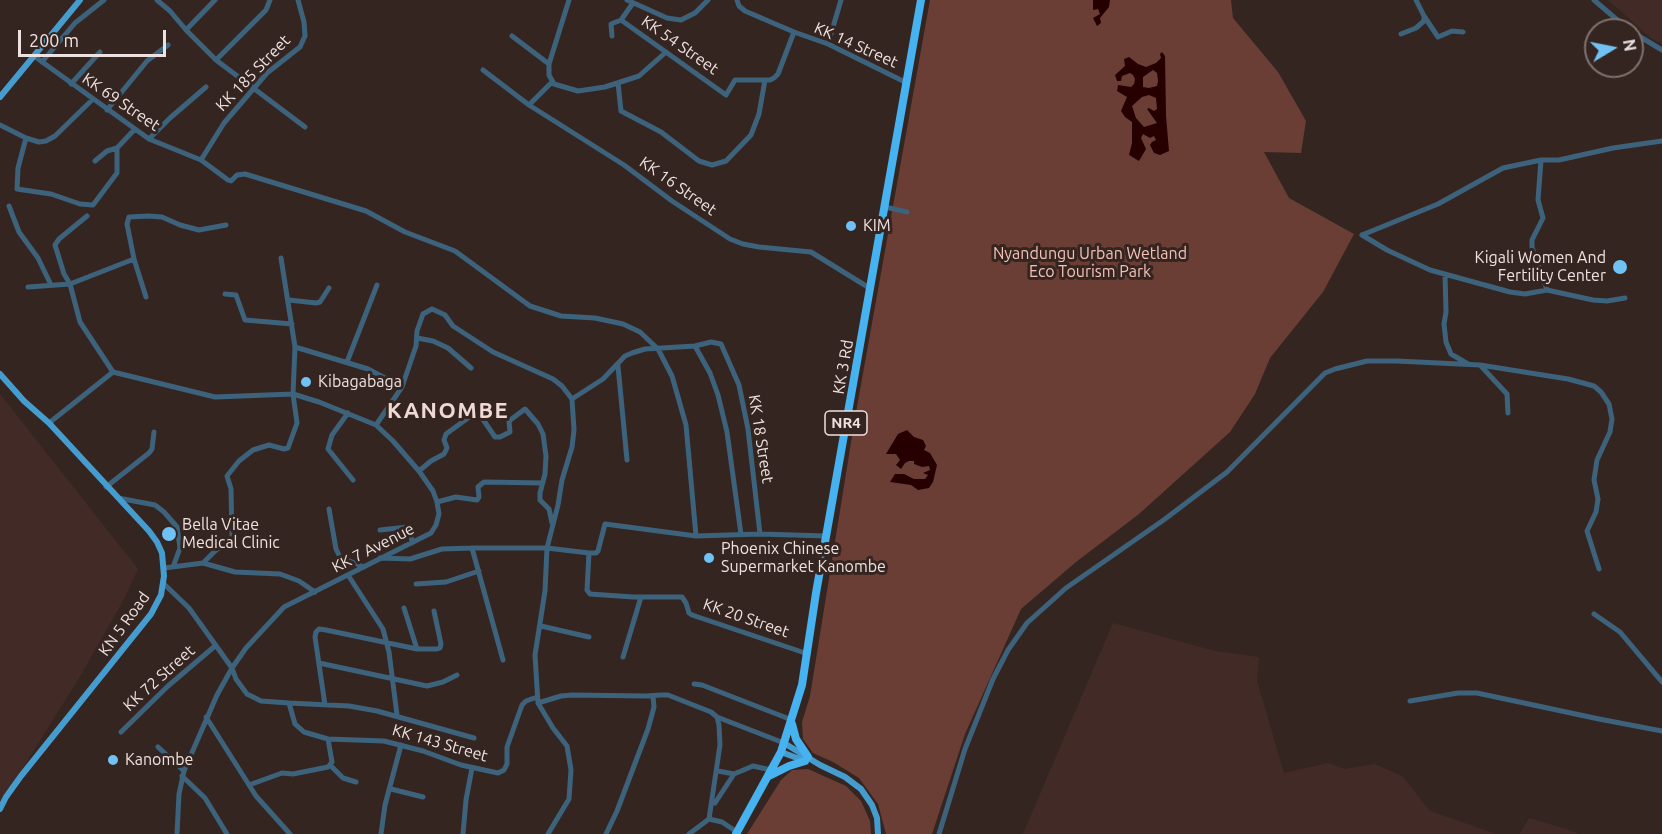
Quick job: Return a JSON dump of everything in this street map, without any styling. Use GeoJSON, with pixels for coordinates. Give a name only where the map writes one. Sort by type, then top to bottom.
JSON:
{"type":"FeatureCollection","features":[{"type":"Feature","properties":{"kind":"highway","name":"KK 3 Rd"},"geometry":{"type":"LineString","coordinates":[[737,833],[781,752],[799,700],[921,0]]}},
{"type":"Feature","properties":{"kind":"highway"},"geometry":{"type":"LineString","coordinates":[[769,773],[806,759],[796,739],[792,721]]}},
{"type":"Feature","properties":{"kind":"main road"},"geometry":{"type":"LineString","coordinates":[[0,96],[78,3]]}},
{"type":"Feature","properties":{"kind":"main road","name":"KN 5 Road"},"geometry":{"type":"LineString","coordinates":[[0,374],[24,401],[49,423],[149,531],[157,542],[164,568],[161,595],[151,614],[21,776],[0,809]]}},
{"type":"Feature","properties":{"kind":"main road"},"geometry":{"type":"LineString","coordinates":[[784,743],[806,759]]}},
{"type":"Feature","properties":{"kind":"main road"},"geometry":{"type":"LineString","coordinates":[[781,752],[820,765],[861,789],[871,802],[877,818],[878,834]]}},
{"type":"Feature","properties":{"kind":"street"},"geometry":{"type":"LineString","coordinates":[[42,62],[75,23],[104,0]]}},
{"type":"Feature","properties":{"kind":"street"},"geometry":{"type":"LineString","coordinates":[[158,0],[216,60],[305,127]]}},
{"type":"Feature","properties":{"kind":"street"},"geometry":{"type":"LineString","coordinates":[[186,30],[215,0]]}},
{"type":"Feature","properties":{"kind":"street"},"geometry":{"type":"LineString","coordinates":[[216,60],[266,10],[270,0]]}},
{"type":"Feature","properties":{"kind":"street","name":"KK 185 Street"},"geometry":{"type":"LineString","coordinates":[[201,160],[224,123],[267,74],[300,47],[304,36],[304,22],[297,0]]}},
{"type":"Feature","properties":{"kind":"street"},"geometry":{"type":"LineString","coordinates":[[569,0],[549,64],[549,75],[552,82],[562,88],[579,91],[592,90],[618,83],[643,73],[666,52]]}},
{"type":"Feature","properties":{"kind":"street"},"geometry":{"type":"LineString","coordinates":[[612,36],[610,26],[621,20],[629,1],[667,18],[681,20],[695,13],[708,0]]}},
{"type":"Feature","properties":{"kind":"street"},"geometry":{"type":"LineString","coordinates":[[618,83],[622,112],[661,132],[699,161],[712,165],[726,161],[751,135],[759,114],[765,80],[770,80],[778,74],[794,32],[745,11],[739,6],[737,0]]}},
{"type":"Feature","properties":{"kind":"street"},"geometry":{"type":"LineString","coordinates":[[828,44],[841,0]]}},
{"type":"Feature","properties":{"kind":"street"},"geometry":{"type":"LineString","coordinates":[[1416,0],[1439,40],[1452,31],[1463,32]]}},
{"type":"Feature","properties":{"kind":"street"},"geometry":{"type":"LineString","coordinates":[[1594,0],[1615,18]]}},
{"type":"Feature","properties":{"kind":"street"},"geometry":{"type":"LineString","coordinates":[[78,3],[86,14]]}},
{"type":"Feature","properties":{"kind":"street"},"geometry":{"type":"LineString","coordinates":[[1422,24],[1424,16]]}},
{"type":"Feature","properties":{"kind":"street","name":"KK 54 Street"},"geometry":{"type":"LineString","coordinates":[[621,20],[726,95],[735,80],[765,80]]}},
{"type":"Feature","properties":{"kind":"street"},"geometry":{"type":"LineString","coordinates":[[1401,34],[1422,24],[1432,28]]}},
{"type":"Feature","properties":{"kind":"street","name":"KK 14 Street"},"geometry":{"type":"LineString","coordinates":[[794,32],[828,44],[907,83]]}},
{"type":"Feature","properties":{"kind":"street"},"geometry":{"type":"LineString","coordinates":[[512,36],[549,64]]}},
{"type":"Feature","properties":{"kind":"street"},"geometry":{"type":"LineString","coordinates":[[1644,39],[1662,50]]}},
{"type":"Feature","properties":{"kind":"street"},"geometry":{"type":"LineString","coordinates":[[107,110],[147,61],[168,45]]}},
{"type":"Feature","properties":{"kind":"street"},"geometry":{"type":"LineString","coordinates":[[71,84],[100,52]]}},
{"type":"Feature","properties":{"kind":"street","name":"KK 69 Street"},"geometry":{"type":"LineString","coordinates":[[34,56],[149,139],[201,160],[228,180],[231,181],[237,175],[245,174],[374,214],[405,232],[455,251],[530,306],[561,316],[586,316],[622,324],[640,332],[658,349]]}},
{"type":"Feature","properties":{"kind":"street","name":"KK 16 Street"},"geometry":{"type":"LineString","coordinates":[[483,70],[529,105],[624,165],[672,201],[730,239],[759,248],[811,252],[871,289]]}},
{"type":"Feature","properties":{"kind":"street"},"geometry":{"type":"LineString","coordinates":[[529,105],[552,82]]}},
{"type":"Feature","properties":{"kind":"street"},"geometry":{"type":"LineString","coordinates":[[149,139],[206,87]]}},
{"type":"Feature","properties":{"kind":"street"},"geometry":{"type":"LineString","coordinates":[[0,125],[26,138],[42,142],[55,136],[93,99]]}},
{"type":"Feature","properties":{"kind":"street"},"geometry":{"type":"LineString","coordinates":[[94,161],[107,151],[117,148],[135,129]]}},
{"type":"Feature","properties":{"kind":"street"},"geometry":{"type":"LineString","coordinates":[[26,138],[18,168],[17,189],[51,194],[90,205],[95,205],[103,190],[117,173],[117,148]]}},
{"type":"Feature","properties":{"kind":"street"},"geometry":{"type":"LineString","coordinates":[[1625,298],[1607,301],[1593,300],[1547,290],[1518,294],[1445,275],[1412,263],[1362,235],[1438,204],[1503,168],[1662,141]]}},
{"type":"Feature","properties":{"kind":"street"},"geometry":{"type":"LineString","coordinates":[[1541,160],[1538,200],[1543,218],[1532,240],[1532,248],[1547,290]]}},
{"type":"Feature","properties":{"kind":"street"},"geometry":{"type":"LineString","coordinates":[[9,206],[19,232],[42,264],[51,285]]}},
{"type":"Feature","properties":{"kind":"street"},"geometry":{"type":"LineString","coordinates":[[885,207],[907,212]]}},
{"type":"Feature","properties":{"kind":"street"},"geometry":{"type":"LineString","coordinates":[[87,216],[56,242],[80,322],[113,372],[215,397],[293,394],[348,413],[375,425],[393,441],[419,471],[433,491],[437,502],[456,497],[477,500],[478,487],[483,482],[543,483]]}},
{"type":"Feature","properties":{"kind":"street"},"geometry":{"type":"LineString","coordinates":[[146,297],[134,259],[128,224],[131,216],[162,217],[199,230],[226,225]]}},
{"type":"Feature","properties":{"kind":"street"},"geometry":{"type":"LineString","coordinates":[[203,563],[232,539],[231,489],[227,476],[239,461],[253,450],[270,446],[288,448],[297,423],[293,394],[295,347],[281,258]]}},
{"type":"Feature","properties":{"kind":"street"},"geometry":{"type":"LineString","coordinates":[[28,287],[70,284],[134,259]]}},
{"type":"Feature","properties":{"kind":"street"},"geometry":{"type":"LineString","coordinates":[[1445,275],[1444,334],[1451,354],[1459,360],[1480,365],[1568,379],[1594,386],[1609,404],[1610,432],[1597,460],[1594,480],[1598,499],[1596,512],[1587,531],[1599,569]]}},
{"type":"Feature","properties":{"kind":"street"},"geometry":{"type":"LineString","coordinates":[[347,362],[378,285]]}},
{"type":"Feature","properties":{"kind":"street"},"geometry":{"type":"LineString","coordinates":[[289,300],[320,302],[329,288]]}},
{"type":"Feature","properties":{"kind":"street"},"geometry":{"type":"LineString","coordinates":[[225,294],[236,295],[245,320],[292,324]]}},
{"type":"Feature","properties":{"kind":"street"},"geometry":{"type":"LineString","coordinates":[[375,425],[402,387],[423,314],[435,309],[445,315],[453,326],[493,352],[553,379],[572,399],[574,430],[572,447],[547,548],[546,591],[534,666],[538,700],[553,728],[563,739],[569,754],[571,784],[569,798],[548,834]]}},
{"type":"Feature","properties":{"kind":"street"},"geometry":{"type":"LineString","coordinates":[[417,338],[448,348],[471,368]]}},
{"type":"Feature","properties":{"kind":"street","name":"KK 18 Street"},"geometry":{"type":"LineString","coordinates":[[572,399],[603,379],[618,366],[625,356],[632,353],[645,349],[695,346],[711,342],[722,344],[739,385],[748,429],[760,534]]}},
{"type":"Feature","properties":{"kind":"street"},"geometry":{"type":"LineString","coordinates":[[695,346],[710,373],[718,395],[727,432],[741,534]]}},
{"type":"Feature","properties":{"kind":"street"},"geometry":{"type":"LineString","coordinates":[[295,347],[368,369],[402,387]]}},
{"type":"Feature","properties":{"kind":"street"},"geometry":{"type":"LineString","coordinates":[[658,349],[672,376],[686,425],[696,536]]}},
{"type":"Feature","properties":{"kind":"street"},"geometry":{"type":"LineString","coordinates":[[939,834],[965,749],[993,679],[1008,650],[1035,614],[1066,588],[1165,519],[1227,472],[1325,374],[1335,369],[1367,361],[1480,365],[1507,394],[1508,412]]}},
{"type":"Feature","properties":{"kind":"street"},"geometry":{"type":"LineString","coordinates":[[618,366],[627,460]]}},
{"type":"Feature","properties":{"kind":"street"},"geometry":{"type":"LineString","coordinates":[[49,423],[113,372]]}},
{"type":"Feature","properties":{"kind":"street"},"geometry":{"type":"LineString","coordinates":[[419,471],[444,454],[447,448],[444,440],[446,434],[472,415],[480,415],[495,436],[500,437],[510,432],[509,421],[525,409],[543,434],[546,456],[540,500],[549,509],[552,528]]}},
{"type":"Feature","properties":{"kind":"street"},"geometry":{"type":"LineString","coordinates":[[348,413],[332,435],[328,449],[353,480]]}},
{"type":"Feature","properties":{"kind":"street"},"geometry":{"type":"LineString","coordinates":[[106,487],[149,453],[154,432]]}},
{"type":"Feature","properties":{"kind":"street"},"geometry":{"type":"LineString","coordinates":[[117,498],[155,505],[177,527],[180,548],[173,567]]}},
{"type":"Feature","properties":{"kind":"street","name":"KK 7 Avenue"},"geometry":{"type":"LineString","coordinates":[[177,834],[183,773],[206,717],[232,668],[273,617],[284,607],[431,533],[439,514],[437,502]]}},
{"type":"Feature","properties":{"kind":"street"},"geometry":{"type":"LineString","coordinates":[[329,509],[336,549],[340,557],[364,567]]}},
{"type":"Feature","properties":{"kind":"street"},"geometry":{"type":"LineString","coordinates":[[380,558],[410,559],[442,549],[472,548],[547,548],[596,553],[604,524],[696,536],[760,534],[827,536]]}},
{"type":"Feature","properties":{"kind":"street"},"geometry":{"type":"LineString","coordinates":[[381,530],[408,527],[412,543]]}},
{"type":"Feature","properties":{"kind":"street"},"geometry":{"type":"LineString","coordinates":[[472,548],[503,660]]}},
{"type":"Feature","properties":{"kind":"street","name":"KK 20 Street"},"geometry":{"type":"LineString","coordinates":[[589,553],[587,590],[590,594],[682,597],[692,615],[808,654]]}},
{"type":"Feature","properties":{"kind":"street"},"geometry":{"type":"LineString","coordinates":[[164,568],[203,563],[235,572],[280,574],[299,581],[315,592]]}},
{"type":"Feature","properties":{"kind":"street"},"geometry":{"type":"LineString","coordinates":[[416,585],[446,582],[479,571]]}},
{"type":"Feature","properties":{"kind":"street"},"geometry":{"type":"LineString","coordinates":[[348,575],[383,629],[387,642],[397,715]]}},
{"type":"Feature","properties":{"kind":"street"},"geometry":{"type":"LineString","coordinates":[[164,584],[189,608],[232,668],[236,679],[247,694],[261,700],[349,706],[397,715],[474,738]]}},
{"type":"Feature","properties":{"kind":"street"},"geometry":{"type":"LineString","coordinates":[[623,657],[641,597]]}},
{"type":"Feature","properties":{"kind":"street"},"geometry":{"type":"LineString","coordinates":[[404,608],[417,649]]}},
{"type":"Feature","properties":{"kind":"street"},"geometry":{"type":"LineString","coordinates":[[325,705],[315,637],[319,629],[417,649],[440,648],[434,611]]}},
{"type":"Feature","properties":{"kind":"street"},"geometry":{"type":"LineString","coordinates":[[1594,614],[1620,632],[1662,682]]}},
{"type":"Feature","properties":{"kind":"street"},"geometry":{"type":"LineString","coordinates":[[541,626],[589,637]]}},
{"type":"Feature","properties":{"kind":"street","name":"KK 72 Street"},"geometry":{"type":"LineString","coordinates":[[122,732],[168,686],[215,646]]}},
{"type":"Feature","properties":{"kind":"street"},"geometry":{"type":"LineString","coordinates":[[319,663],[427,686],[457,675]]}},
{"type":"Feature","properties":{"kind":"street"},"geometry":{"type":"LineString","coordinates":[[694,684],[702,685],[792,721]]}},
{"type":"Feature","properties":{"kind":"street"},"geometry":{"type":"LineString","coordinates":[[1410,701],[1458,693],[1477,693],[1662,731]]}},
{"type":"Feature","properties":{"kind":"street"},"geometry":{"type":"LineString","coordinates":[[538,700],[572,695],[668,695],[784,743]]}},
{"type":"Feature","properties":{"kind":"street"},"geometry":{"type":"LineString","coordinates":[[606,834],[648,729],[654,707],[653,696]]}},
{"type":"Feature","properties":{"kind":"street","name":"KK 143 Street"},"geometry":{"type":"LineString","coordinates":[[289,703],[295,724],[303,732],[328,739],[363,739],[401,745],[472,768],[498,773],[504,770],[507,764],[507,747],[522,705],[526,701],[538,700]]}},
{"type":"Feature","properties":{"kind":"street"},"geometry":{"type":"LineString","coordinates":[[206,717],[249,785],[290,834]]}},
{"type":"Feature","properties":{"kind":"street"},"geometry":{"type":"LineString","coordinates":[[689,834],[709,819],[718,771],[720,745],[717,717]]}},
{"type":"Feature","properties":{"kind":"street"},"geometry":{"type":"LineString","coordinates":[[328,739],[330,765],[343,778],[356,782]]}},
{"type":"Feature","properties":{"kind":"street"},"geometry":{"type":"LineString","coordinates":[[381,834],[401,745]]}},
{"type":"Feature","properties":{"kind":"street"},"geometry":{"type":"LineString","coordinates":[[158,747],[206,798],[227,834]]}},
{"type":"Feature","properties":{"kind":"street"},"geometry":{"type":"LineString","coordinates":[[249,785],[282,774],[293,774],[330,765]]}},
{"type":"Feature","properties":{"kind":"street"},"geometry":{"type":"LineString","coordinates":[[712,806],[734,774],[753,766],[769,773]]}},
{"type":"Feature","properties":{"kind":"street"},"geometry":{"type":"LineString","coordinates":[[463,834],[472,768]]}},
{"type":"Feature","properties":{"kind":"street"},"geometry":{"type":"LineString","coordinates":[[718,771],[734,774]]}},
{"type":"Feature","properties":{"kind":"street"},"geometry":{"type":"LineString","coordinates":[[391,789],[423,797]]}},
{"type":"Feature","properties":{"kind":"street"},"geometry":{"type":"LineString","coordinates":[[709,819],[722,822],[737,833]]}},
{"type":"Feature","properties":{"kind":"shaded area"},"geometry":{"type":"Polygon","coordinates":[[[1093,0],[1110,0],[1109,7],[1100,18],[1101,23],[1097,26],[1093,18],[1100,14],[1098,9],[1093,10],[1093,0]]]}},
{"type":"Feature","properties":{"kind":"shaded area"},"geometry":{"type":"Polygon","coordinates":[[[1608,0],[1662,0],[1662,44],[1644,32],[1644,18],[1628,18],[1608,0]]]}},
{"type":"Feature","properties":{"kind":"shaded area"},"geometry":{"type":"Polygon","coordinates":[[[1162,52],[1165,56],[1169,151],[1160,155],[1154,153],[1150,145],[1156,140],[1154,136],[1150,138],[1143,134],[1141,138],[1146,149],[1139,161],[1129,155],[1132,143],[1132,122],[1121,111],[1127,97],[1117,91],[1118,85],[1131,87],[1135,79],[1130,73],[1122,76],[1121,81],[1117,81],[1115,75],[1125,66],[1124,59],[1129,57],[1146,67],[1156,63],[1161,58],[1162,52]],[[1153,70],[1143,77],[1143,87],[1157,86],[1157,73],[1153,70]],[[1149,95],[1142,97],[1132,106],[1136,118],[1144,127],[1157,123],[1147,109],[1154,111],[1157,109],[1156,98],[1149,95]]]}},
{"type":"Feature","properties":{"kind":"shaded area"},"geometry":{"type":"Polygon","coordinates":[[[0,394],[138,569],[124,599],[78,680],[0,804],[0,394]]]}},
{"type":"Feature","properties":{"kind":"shaded area"},"geometry":{"type":"Polygon","coordinates":[[[907,430],[914,437],[923,440],[926,446],[924,450],[930,453],[937,465],[933,482],[929,488],[918,490],[911,485],[890,482],[895,474],[904,474],[914,479],[925,479],[928,475],[923,473],[930,470],[929,466],[922,467],[914,464],[914,461],[905,463],[901,469],[896,465],[900,460],[896,454],[886,454],[898,434],[907,430]]]}},
{"type":"Feature","properties":{"kind":"shaded area"},"geometry":{"type":"Polygon","coordinates":[[[1113,623],[1215,651],[1259,657],[1257,681],[1284,773],[1328,763],[1345,769],[1375,764],[1402,776],[1430,811],[1496,834],[1023,834],[1113,623]]]}},
{"type":"Feature","properties":{"kind":"shaded area"},"geometry":{"type":"Polygon","coordinates":[[[1529,818],[1566,829],[1579,834],[1520,834],[1529,818]]]}},
{"type":"Feature","properties":{"kind":"green space","name":"Nyandungu Urban Wetland Eco Tourism Park"},"geometry":{"type":"Polygon","coordinates":[[[930,0],[1231,0],[1233,18],[1278,72],[1306,121],[1301,153],[1264,152],[1289,198],[1354,234],[1323,292],[1270,358],[1255,394],[1230,432],[1139,514],[1076,562],[1021,609],[965,734],[932,834],[886,834],[878,804],[859,778],[813,753],[803,739],[802,722],[810,696],[855,418],[930,0]]]}},
{"type":"Feature","properties":{"kind":"green space"},"geometry":{"type":"Polygon","coordinates":[[[808,769],[846,786],[861,801],[870,821],[871,834],[747,834],[781,780],[792,770],[808,769]]]}},
{"type":"Feature","properties":{"kind":"place","name":"KIM"},"geometry":{"type":"Point","coordinates":[851,226]}},
{"type":"Feature","properties":{"kind":"place","name":"Kigali Women And Fertility Center"},"geometry":{"type":"Point","coordinates":[1620,267]}},
{"type":"Feature","properties":{"kind":"place","name":"Kibagabaga"},"geometry":{"type":"Point","coordinates":[306,382]}},
{"type":"Feature","properties":{"kind":"place","name":"Bella Vitae Medical Clinic"},"geometry":{"type":"Point","coordinates":[169,534]}},
{"type":"Feature","properties":{"kind":"place","name":"Phoenix Chinese Supermarket Kanombe"},"geometry":{"type":"Point","coordinates":[709,558]}},
{"type":"Feature","properties":{"kind":"place","name":"Kanombe"},"geometry":{"type":"Point","coordinates":[113,760]}},
{"type":"Feature","properties":{"kind":"district","name":"KANOMBE"},"geometry":{"type":"Point","coordinates":[448,411]}}]}
